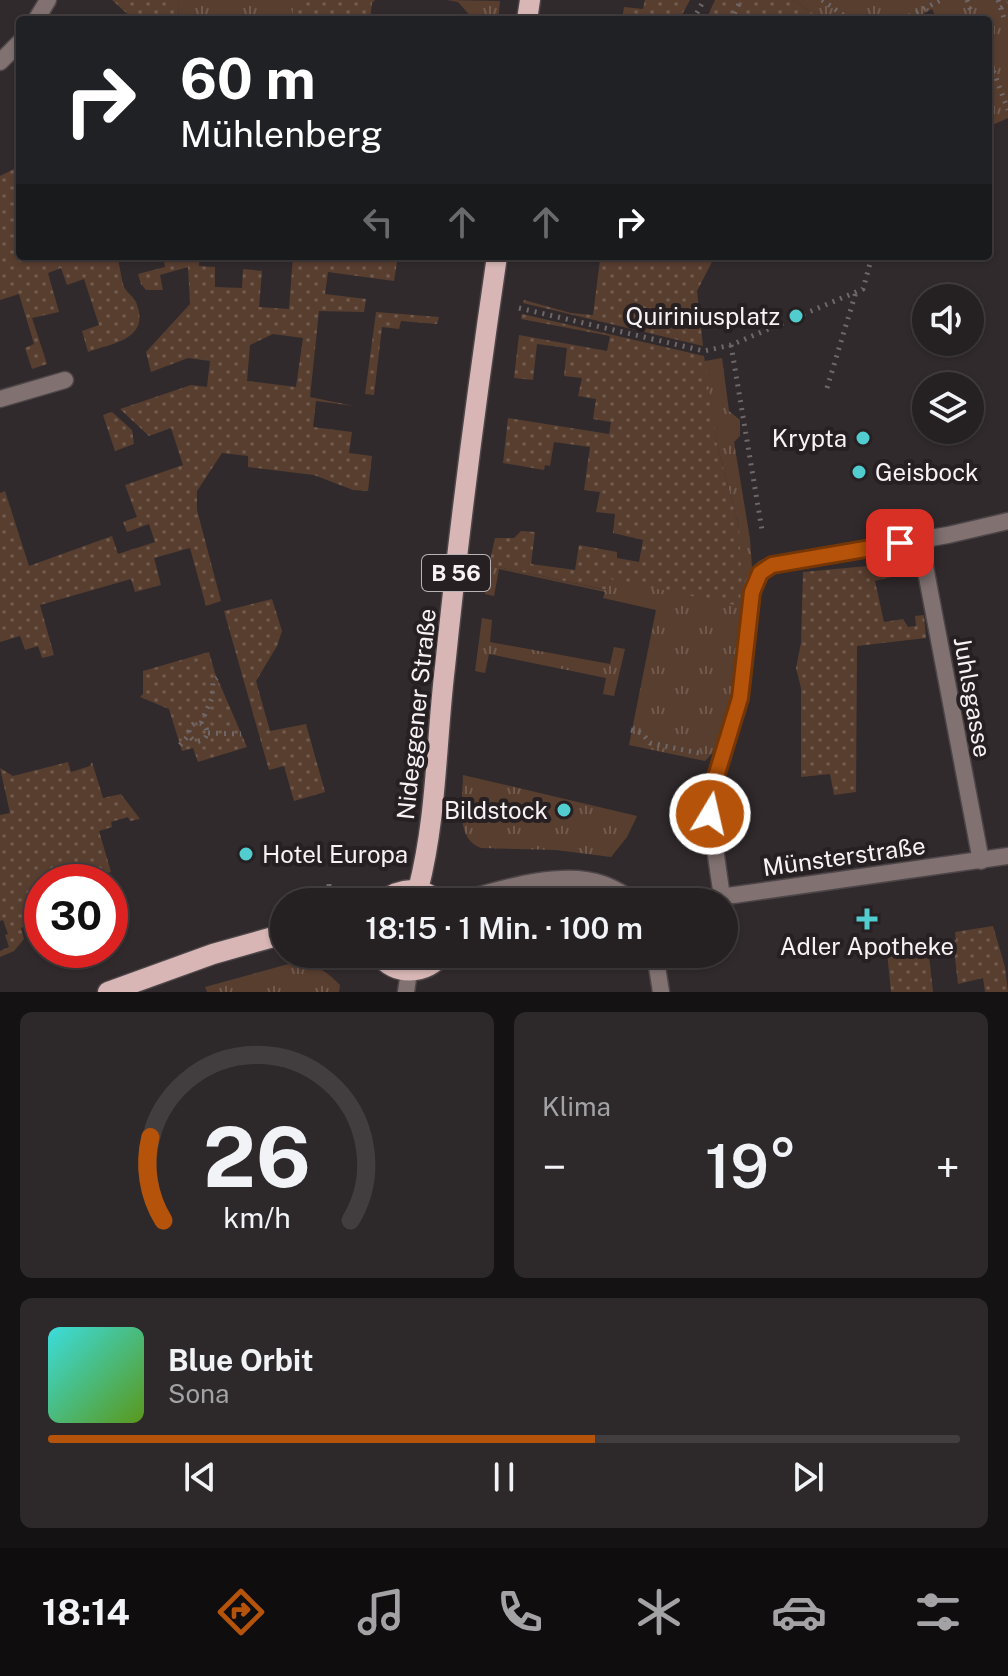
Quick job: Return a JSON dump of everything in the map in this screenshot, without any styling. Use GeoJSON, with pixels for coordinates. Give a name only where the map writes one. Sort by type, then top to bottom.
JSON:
{"type":"FeatureCollection","features":[{"type":"Feature","properties":{"kind":"main road","name":"Nideggener Straße"},"geometry":{"type":"LineString","coordinates":[[419,888],[430,846],[445,662],[496,260]]}},
{"type":"Feature","properties":{"kind":"main road"},"geometry":{"type":"LineString","coordinates":[[108,992],[213,954],[270,938]]}},
{"type":"Feature","properties":{"kind":"main road"},"geometry":{"type":"LineString","coordinates":[[407,982],[427,968]]}},
{"type":"Feature","properties":{"kind":"street"},"geometry":{"type":"LineString","coordinates":[[0,62],[16,46]]}},
{"type":"Feature","properties":{"kind":"street"},"geometry":{"type":"LineString","coordinates":[[0,399],[65,380]]}},
{"type":"Feature","properties":{"kind":"street"},"geometry":{"type":"LineString","coordinates":[[721,888],[710,802],[740,698],[753,584],[764,569],[1008,521]]}},
{"type":"Feature","properties":{"kind":"street","name":"Juhlsgasse"},"geometry":{"type":"LineString","coordinates":[[920,540],[981,861]]}},
{"type":"Feature","properties":{"kind":"street","name":"Münsterstraße"},"geometry":{"type":"LineString","coordinates":[[738,895],[1008,856]]}},
{"type":"Feature","properties":{"kind":"street"},"geometry":{"type":"LineString","coordinates":[[510,888],[551,880],[599,882],[610,888]]}},
{"type":"Feature","properties":{"kind":"street"},"geometry":{"type":"LineString","coordinates":[[657,968],[661,992]]}},
{"type":"Feature","properties":{"kind":"path"},"geometry":{"type":"LineString","coordinates":[[822,0],[844,16]]}},
{"type":"Feature","properties":{"kind":"path"},"geometry":{"type":"LineString","coordinates":[[909,16],[941,0]]}},
{"type":"Feature","properties":{"kind":"path"},"geometry":{"type":"LineString","coordinates":[[998,0],[1005,21]]}},
{"type":"Feature","properties":{"kind":"path"},"geometry":{"type":"LineString","coordinates":[[1001,8],[1008,3]]}},
{"type":"Feature","properties":{"kind":"path"},"geometry":{"type":"LineString","coordinates":[[992,67],[1008,110]]}},
{"type":"Feature","properties":{"kind":"path"},"geometry":{"type":"LineString","coordinates":[[519,308],[704,351],[731,345],[863,289],[871,260]]}},
{"type":"Feature","properties":{"kind":"path"},"geometry":{"type":"LineString","coordinates":[[827,388],[856,292]]}},
{"type":"Feature","properties":{"kind":"path"},"geometry":{"type":"LineString","coordinates":[[731,345],[762,530]]}},
{"type":"Feature","properties":{"kind":"path"},"geometry":{"type":"LineString","coordinates":[[201,723],[212,698],[213,681],[217,678]]}},
{"type":"Feature","properties":{"kind":"path"},"geometry":{"type":"LineString","coordinates":[[201,723],[208,733]]}},
{"type":"Feature","properties":{"kind":"path"},"geometry":{"type":"LineString","coordinates":[[180,745],[189,735],[190,726],[201,723]]}},
{"type":"Feature","properties":{"kind":"path"},"geometry":{"type":"LineString","coordinates":[[631,730],[642,733],[650,743],[722,760]]}},
{"type":"Feature","properties":{"kind":"path"},"geometry":{"type":"LineString","coordinates":[[189,735],[200,741],[208,733],[241,734]]}},
{"type":"Feature","properties":{"kind":"green space"},"geometry":{"type":"Polygon","coordinates":[[[112,0],[178,0],[179,16],[130,16],[112,0]]]}},
{"type":"Feature","properties":{"kind":"green space"},"geometry":{"type":"Polygon","coordinates":[[[178,0],[294,0],[293,16],[179,16],[178,0]]]}},
{"type":"Feature","properties":{"kind":"green space"},"geometry":{"type":"Polygon","coordinates":[[[294,0],[375,0],[370,16],[293,16],[294,0]]]}},
{"type":"Feature","properties":{"kind":"green space"},"geometry":{"type":"Polygon","coordinates":[[[447,0],[500,1],[498,16],[470,16],[458,2],[447,0]]]}},
{"type":"Feature","properties":{"kind":"green space"},"geometry":{"type":"Polygon","coordinates":[[[645,0],[690,0],[681,16],[623,16],[624,7],[643,9],[645,0]]]}},
{"type":"Feature","properties":{"kind":"green space"},"geometry":{"type":"Polygon","coordinates":[[[715,0],[793,0],[817,16],[708,16],[715,0]]]}},
{"type":"Feature","properties":{"kind":"green space"},"geometry":{"type":"Polygon","coordinates":[[[793,0],[1008,0],[1008,118],[992,125],[992,16],[935,16],[932,9],[919,16],[817,16],[793,0]]]}},
{"type":"Feature","properties":{"kind":"green space"},"geometry":{"type":"Polygon","coordinates":[[[16,168],[16,260],[118,260],[124,287],[136,302],[139,314],[134,332],[127,338],[88,352],[82,331],[99,325],[84,279],[67,285],[61,268],[48,273],[59,312],[32,318],[47,364],[32,369],[25,348],[34,344],[19,294],[0,300],[0,176],[16,168]]]}},
{"type":"Feature","properties":{"kind":"green space"},"geometry":{"type":"Polygon","coordinates":[[[164,260],[199,260],[199,266],[215,267],[215,287],[242,288],[243,269],[262,271],[259,307],[289,309],[293,260],[397,260],[394,281],[328,272],[325,294],[366,299],[364,312],[319,311],[310,397],[354,406],[316,401],[313,427],[352,432],[349,453],[372,456],[368,491],[353,490],[314,475],[248,467],[248,456],[222,453],[197,491],[197,510],[221,601],[206,606],[190,548],[154,558],[161,585],[135,592],[131,579],[40,605],[54,655],[42,658],[38,646],[25,650],[20,636],[0,642],[0,493],[5,491],[29,566],[112,536],[118,554],[155,542],[149,524],[127,532],[123,522],[137,517],[125,485],[183,465],[171,428],[149,436],[120,409],[191,385],[207,387],[210,361],[188,358],[151,372],[146,352],[190,304],[188,267],[160,275],[163,290],[146,290],[138,274],[165,267],[164,260]],[[273,334],[250,345],[247,381],[296,387],[303,338],[273,334]]]}},
{"type":"Feature","properties":{"kind":"green space"},"geometry":{"type":"Polygon","coordinates":[[[600,260],[713,260],[697,291],[703,346],[523,303],[524,300],[571,313],[593,315],[600,260]]]}},
{"type":"Feature","properties":{"kind":"green space"},"geometry":{"type":"Polygon","coordinates":[[[376,312],[439,317],[437,324],[401,321],[399,329],[382,327],[374,395],[365,394],[376,312]]]}},
{"type":"Feature","properties":{"kind":"green space"},"geometry":{"type":"Polygon","coordinates":[[[522,314],[704,356],[717,444],[739,528],[742,585],[739,606],[610,579],[607,590],[489,565],[495,538],[514,538],[521,531],[535,532],[531,564],[575,570],[579,545],[617,552],[617,558],[639,562],[643,540],[613,533],[615,514],[596,512],[600,492],[584,490],[590,447],[554,442],[550,466],[545,465],[544,470],[503,463],[508,418],[609,434],[611,422],[593,419],[596,399],[578,396],[582,378],[564,376],[567,348],[537,344],[533,380],[514,378],[519,335],[607,351],[610,336],[521,319],[522,314]]]}},
{"type":"Feature","properties":{"kind":"green space"},"geometry":{"type":"Polygon","coordinates":[[[722,358],[729,411],[740,420],[740,436],[734,442],[752,568],[736,684],[721,744],[705,761],[629,745],[656,610],[603,598],[605,592],[499,569],[494,596],[485,594],[489,565],[606,590],[610,579],[739,528],[717,444],[705,370],[705,361],[722,358]]]}},
{"type":"Feature","properties":{"kind":"green space"},"geometry":{"type":"Polygon","coordinates":[[[112,412],[132,430],[134,444],[115,451],[103,415],[112,412]]]}},
{"type":"Feature","properties":{"kind":"green space"},"geometry":{"type":"Polygon","coordinates":[[[911,562],[913,572],[875,581],[884,622],[903,619],[908,627],[916,626],[915,616],[924,615],[926,638],[857,646],[856,792],[834,795],[830,774],[801,777],[801,688],[796,668],[801,643],[803,572],[911,562]]]}},
{"type":"Feature","properties":{"kind":"green space"},"geometry":{"type":"Polygon","coordinates":[[[272,599],[282,631],[277,646],[256,681],[270,731],[306,724],[325,792],[294,801],[284,766],[269,770],[224,611],[272,599]]]}},
{"type":"Feature","properties":{"kind":"green space"},"geometry":{"type":"Polygon","coordinates":[[[482,618],[492,620],[490,642],[610,664],[614,647],[625,649],[614,696],[603,694],[606,678],[489,654],[485,673],[475,671],[482,618]]]}},
{"type":"Feature","properties":{"kind":"green space"},"geometry":{"type":"Polygon","coordinates":[[[209,652],[247,747],[198,762],[193,748],[182,751],[169,709],[140,697],[143,694],[143,671],[209,652]]]}},
{"type":"Feature","properties":{"kind":"green space"},"geometry":{"type":"Polygon","coordinates":[[[68,762],[71,772],[90,766],[92,762],[103,798],[121,794],[140,819],[130,821],[128,817],[111,822],[112,827],[99,831],[109,864],[24,864],[24,926],[21,928],[24,939],[14,951],[0,957],[0,951],[9,947],[5,935],[8,934],[3,920],[0,921],[0,815],[10,813],[0,768],[13,776],[68,762]]]}},
{"type":"Feature","properties":{"kind":"green space"},"geometry":{"type":"Polygon","coordinates":[[[463,775],[637,816],[627,837],[611,857],[556,850],[481,848],[472,843],[463,827],[463,775]]]}},
{"type":"Feature","properties":{"kind":"green space"},"geometry":{"type":"Polygon","coordinates":[[[993,926],[1005,967],[1008,992],[985,992],[983,978],[958,984],[953,941],[956,940],[955,932],[993,926]]]}},
{"type":"Feature","properties":{"kind":"green space"},"geometry":{"type":"Polygon","coordinates":[[[928,946],[933,992],[891,992],[887,952],[928,946]]]}},
{"type":"Feature","properties":{"kind":"green space"},"geometry":{"type":"Polygon","coordinates":[[[274,968],[318,968],[340,985],[339,992],[207,992],[205,987],[274,968]]]}},
{"type":"Feature","properties":{"kind":"place","name":"Quiriniusplatz"},"geometry":{"type":"Point","coordinates":[796,316]}},
{"type":"Feature","properties":{"kind":"place","name":"Krypta"},"geometry":{"type":"Point","coordinates":[863,438]}},
{"type":"Feature","properties":{"kind":"place","name":"Geisbock"},"geometry":{"type":"Point","coordinates":[859,472]}},
{"type":"Feature","properties":{"kind":"place","name":"Bildstock"},"geometry":{"type":"Point","coordinates":[564,810]}},
{"type":"Feature","properties":{"kind":"place","name":"Hotel Europa"},"geometry":{"type":"Point","coordinates":[246,854]}},
{"type":"Feature","properties":{"kind":"place","name":"Adler Apotheke"},"geometry":{"type":"Point","coordinates":[867,919]}},
{"type":"Feature","properties":{"kind":"route"},"geometry":{"type":"LineString","coordinates":[[710,814],[711,793],[740,698],[756,579],[767,566],[900,543]]}}]}
